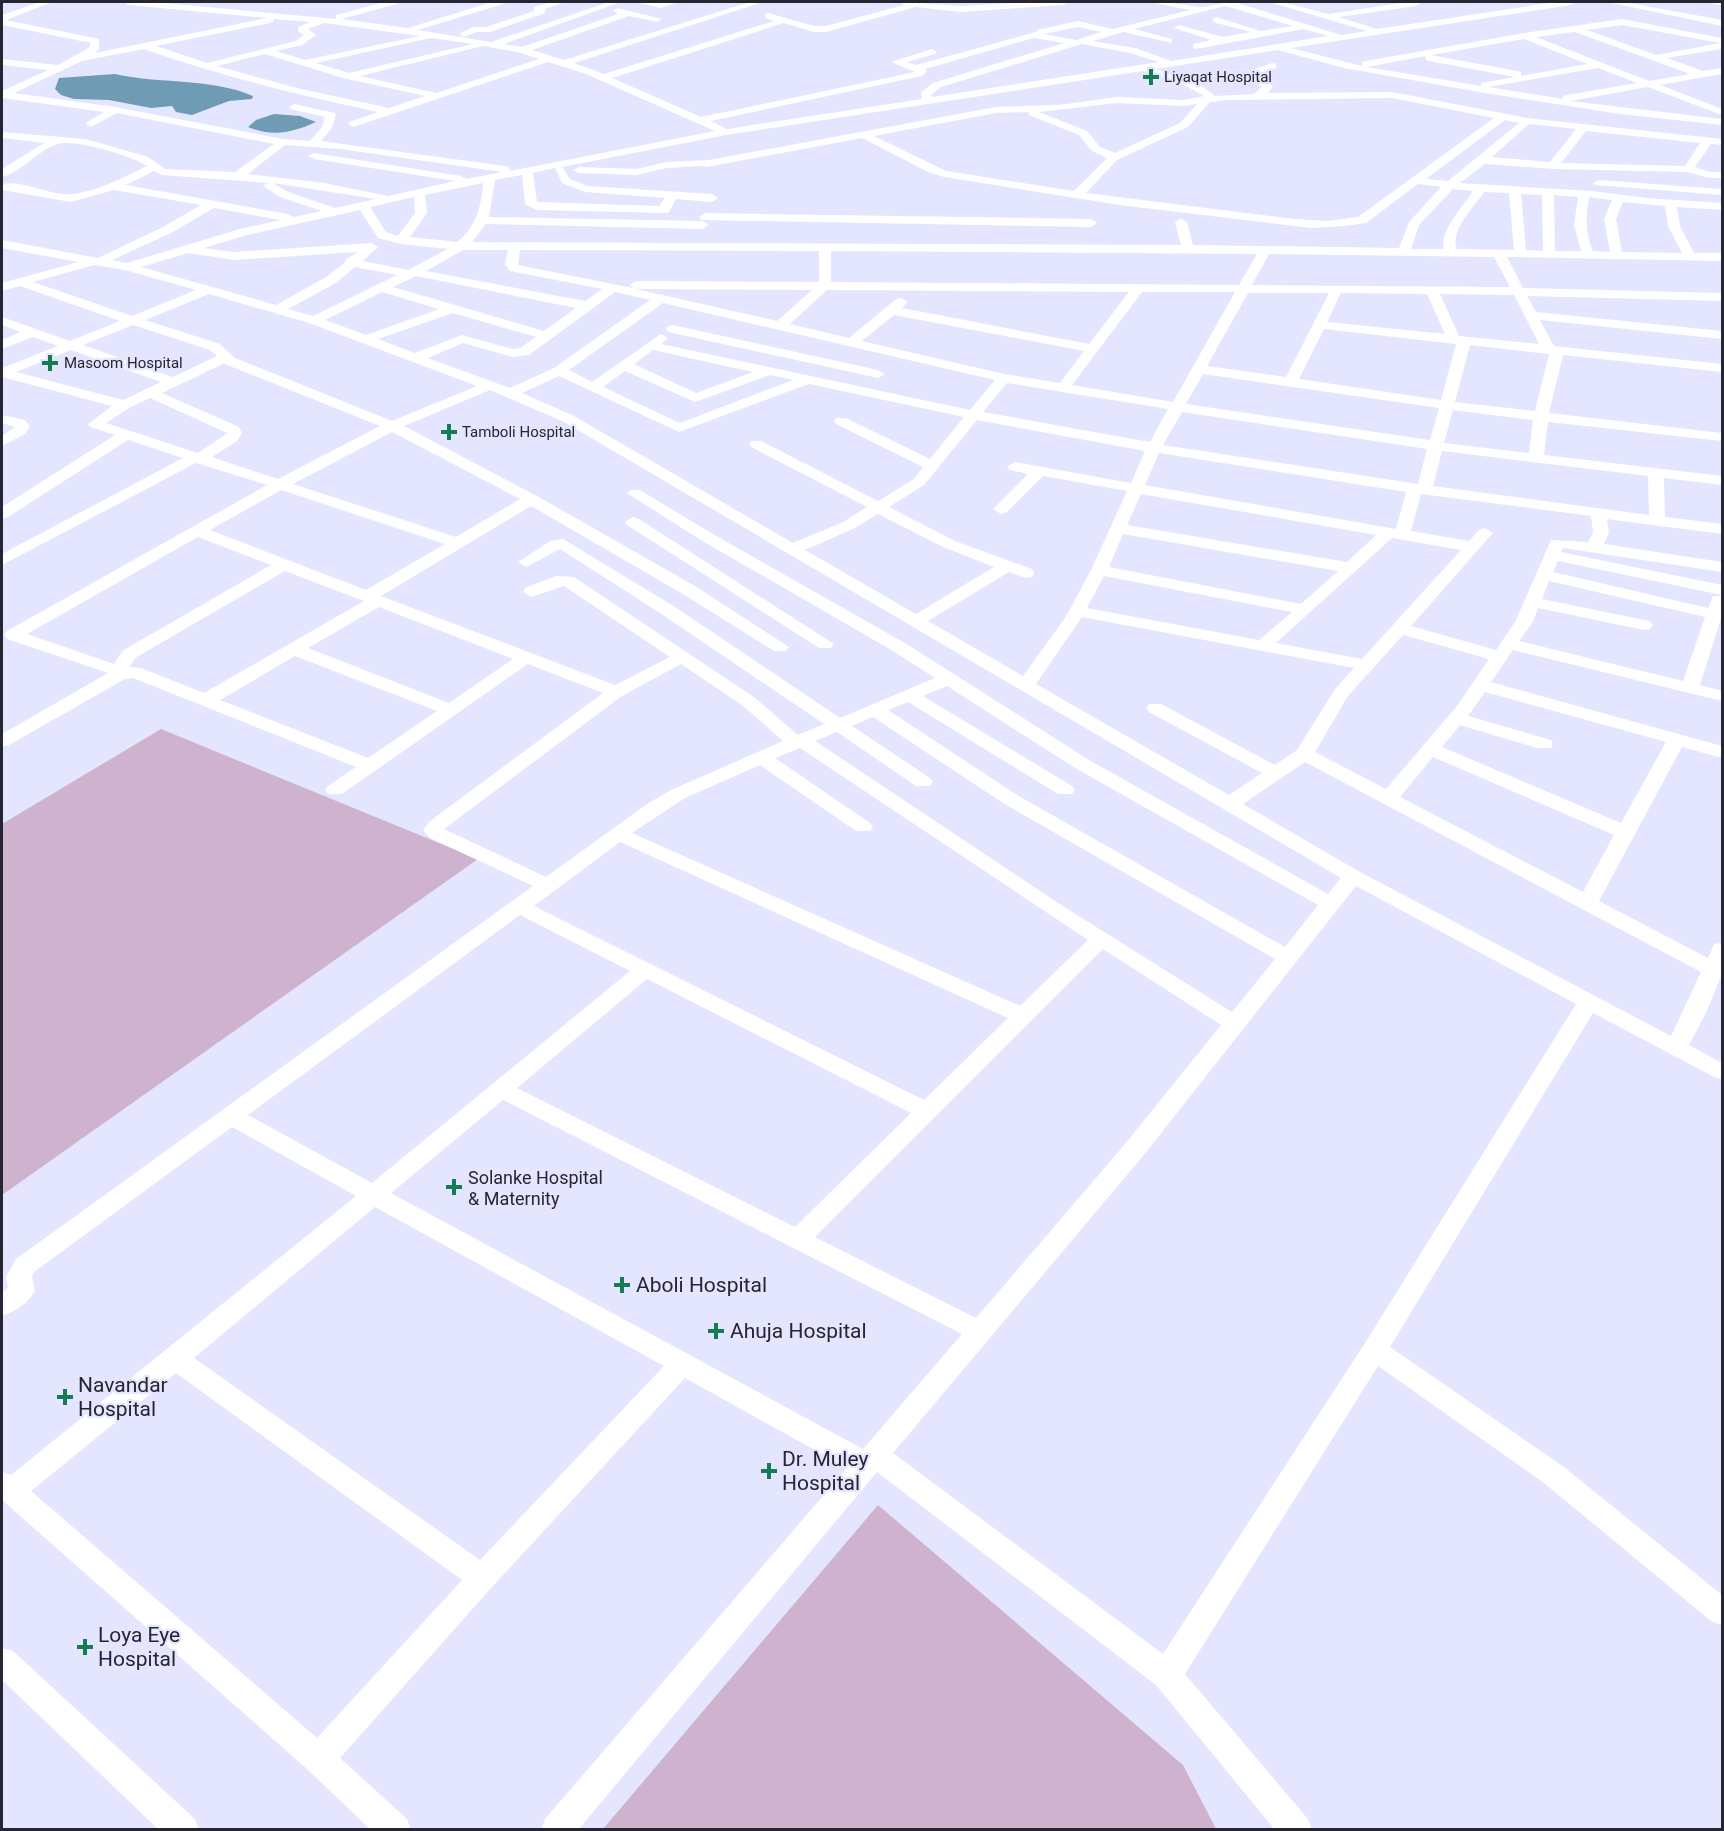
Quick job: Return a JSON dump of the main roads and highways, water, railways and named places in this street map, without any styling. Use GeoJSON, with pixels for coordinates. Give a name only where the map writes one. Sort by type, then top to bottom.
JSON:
{"type":"FeatureCollection","features":[{"type":"Feature","properties":{"kind":"water"},"geometry":{"type":"Polygon","coordinates":[[[115,74],[221,86],[253,96],[252,99],[229,101],[192,115],[176,112],[172,106],[151,108],[109,100],[74,99],[61,95],[55,89],[59,78],[115,74]]]}},
{"type":"Feature","properties":{"kind":"water"},"geometry":{"type":"Polygon","coordinates":[[[274,114],[300,116],[316,122],[299,129],[274,133],[248,127],[256,120],[274,114]]]}},
{"type":"Feature","properties":{"kind":"place","name":"Liyaqat Hospital"},"geometry":{"type":"Point","coordinates":[1151,77]}},
{"type":"Feature","properties":{"kind":"place","name":"Masoom Hospital"},"geometry":{"type":"Point","coordinates":[50,363]}},
{"type":"Feature","properties":{"kind":"place","name":"Tamboli Hospital"},"geometry":{"type":"Point","coordinates":[449,432]}},
{"type":"Feature","properties":{"kind":"place","name":"Solanke Hospital & Maternity"},"geometry":{"type":"Point","coordinates":[454,1187]}},
{"type":"Feature","properties":{"kind":"place","name":"Aboli Hospital"},"geometry":{"type":"Point","coordinates":[622,1285]}},
{"type":"Feature","properties":{"kind":"place","name":"Ahuja Hospital"},"geometry":{"type":"Point","coordinates":[716,1331]}},
{"type":"Feature","properties":{"kind":"place","name":"Navandar Hospital"},"geometry":{"type":"Point","coordinates":[65,1397]}},
{"type":"Feature","properties":{"kind":"place","name":"Dr. Muley Hospital"},"geometry":{"type":"Point","coordinates":[769,1471]}},
{"type":"Feature","properties":{"kind":"place","name":"Loya Eye Hospital"},"geometry":{"type":"Point","coordinates":[85,1647]}}]}
